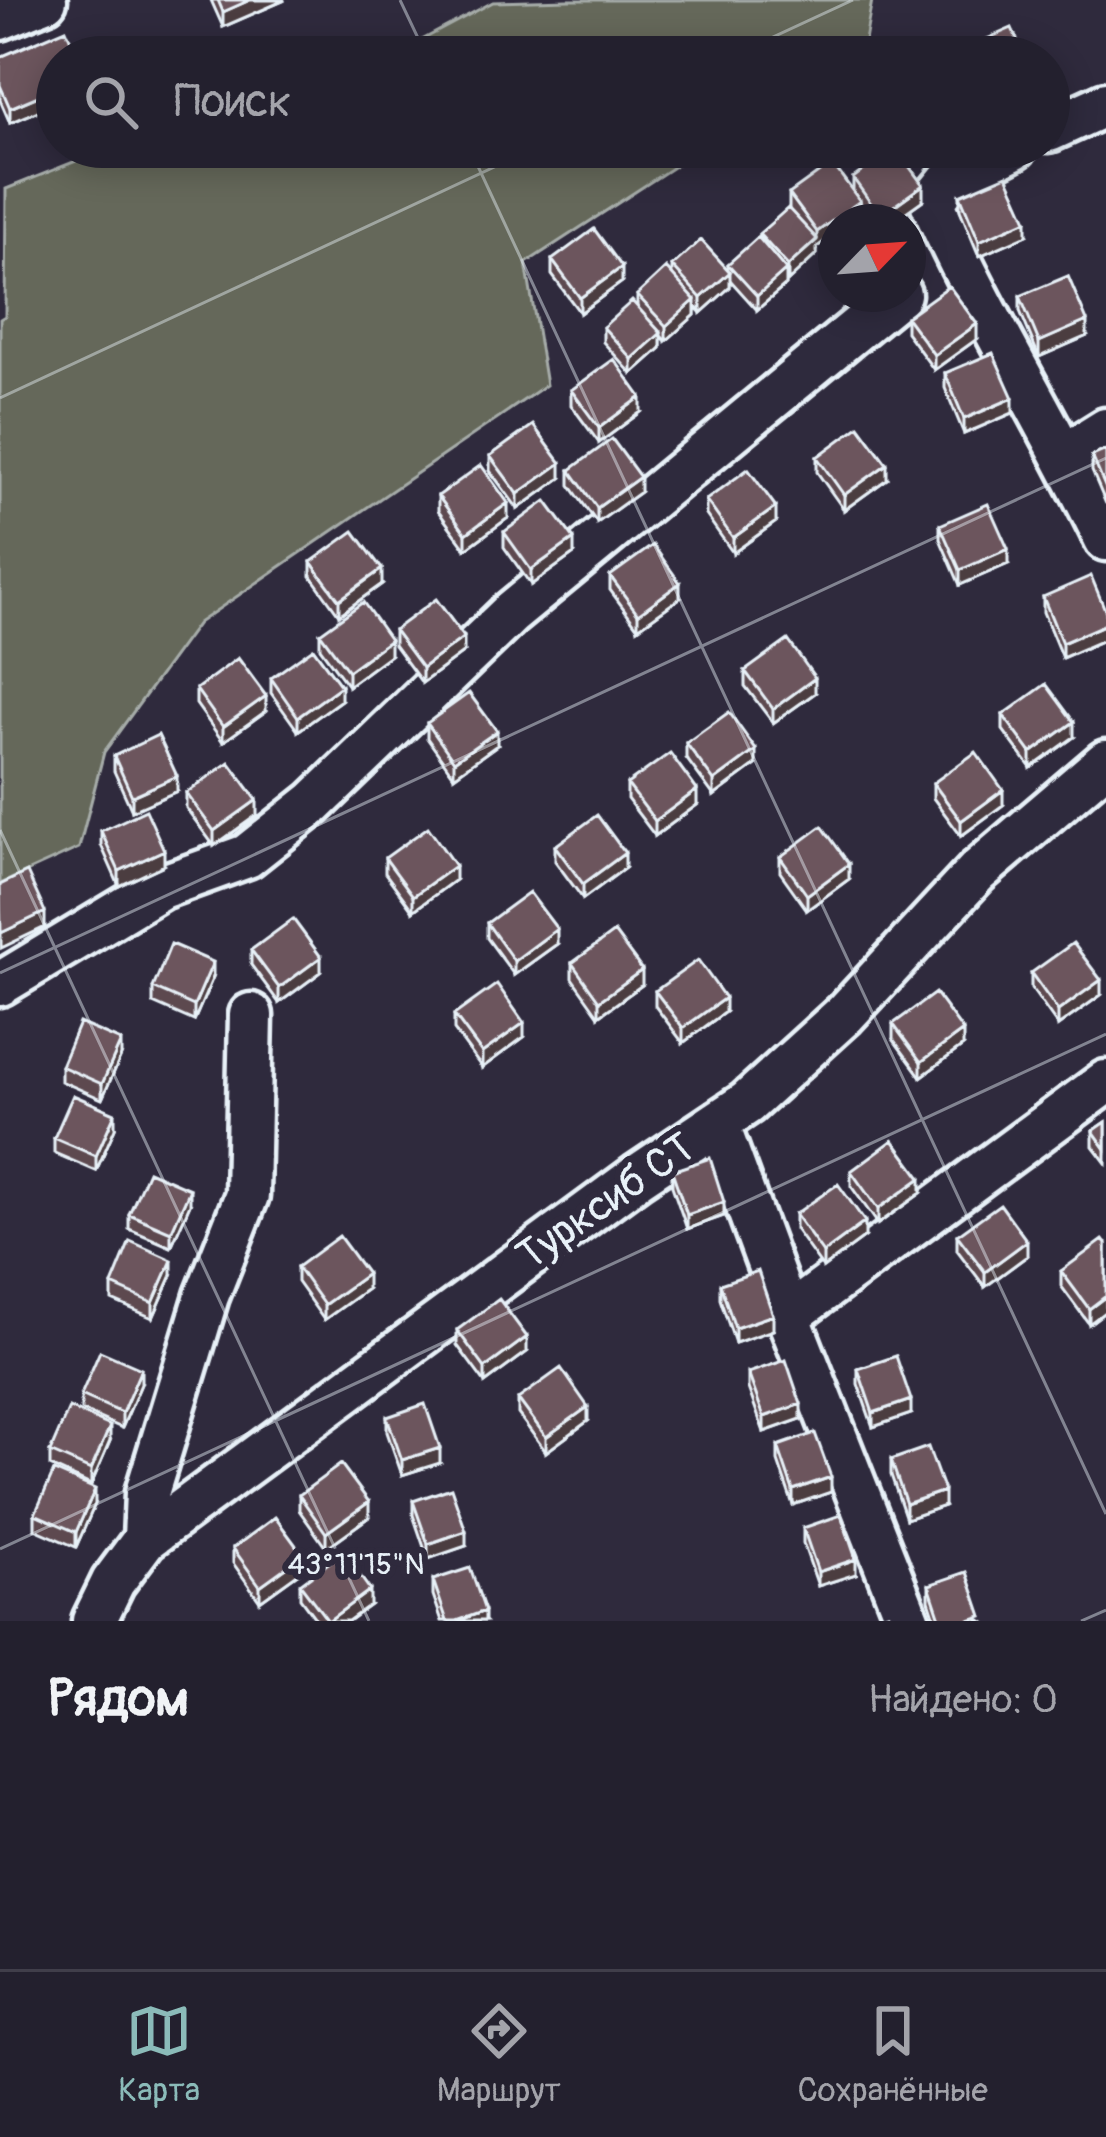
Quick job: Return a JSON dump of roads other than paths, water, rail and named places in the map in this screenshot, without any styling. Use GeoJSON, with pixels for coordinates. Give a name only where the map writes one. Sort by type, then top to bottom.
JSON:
{"type":"FeatureCollection","features":[{"type":"Feature","properties":{"kind":"street"},"geometry":{"type":"LineString","coordinates":[[0,18],[44,0]]}},
{"type":"Feature","properties":{"kind":"street"},"geometry":{"type":"LineString","coordinates":[[1070,120],[1106,104]]}},
{"type":"Feature","properties":{"kind":"street"},"geometry":{"type":"LineString","coordinates":[[974,168],[949,181],[932,202],[1106,538]]}},
{"type":"Feature","properties":{"kind":"street"},"geometry":{"type":"LineString","coordinates":[[926,271],[953,249]]}},
{"type":"Feature","properties":{"kind":"street"},"geometry":{"type":"LineString","coordinates":[[0,984],[161,887],[247,856],[314,802],[511,613],[877,312]]}},
{"type":"Feature","properties":{"kind":"street"},"geometry":{"type":"LineString","coordinates":[[1066,455],[1106,430]]}},
{"type":"Feature","properties":{"kind":"street","name":"Турксиб СТ"},"geometry":{"type":"LineString","coordinates":[[94,1621],[112,1582],[145,1539],[619,1190],[748,1103],[845,1014],[977,872],[1106,762]]}},
{"type":"Feature","properties":{"kind":"street"},"geometry":{"type":"LineString","coordinates":[[145,1539],[147,1493],[207,1296],[247,1195],[251,1015]]}},
{"type":"Feature","properties":{"kind":"street"},"geometry":{"type":"LineString","coordinates":[[788,1316],[1106,1082]]}},
{"type":"Feature","properties":{"kind":"street"},"geometry":{"type":"LineString","coordinates":[[717,1123],[908,1621]]}}]}
